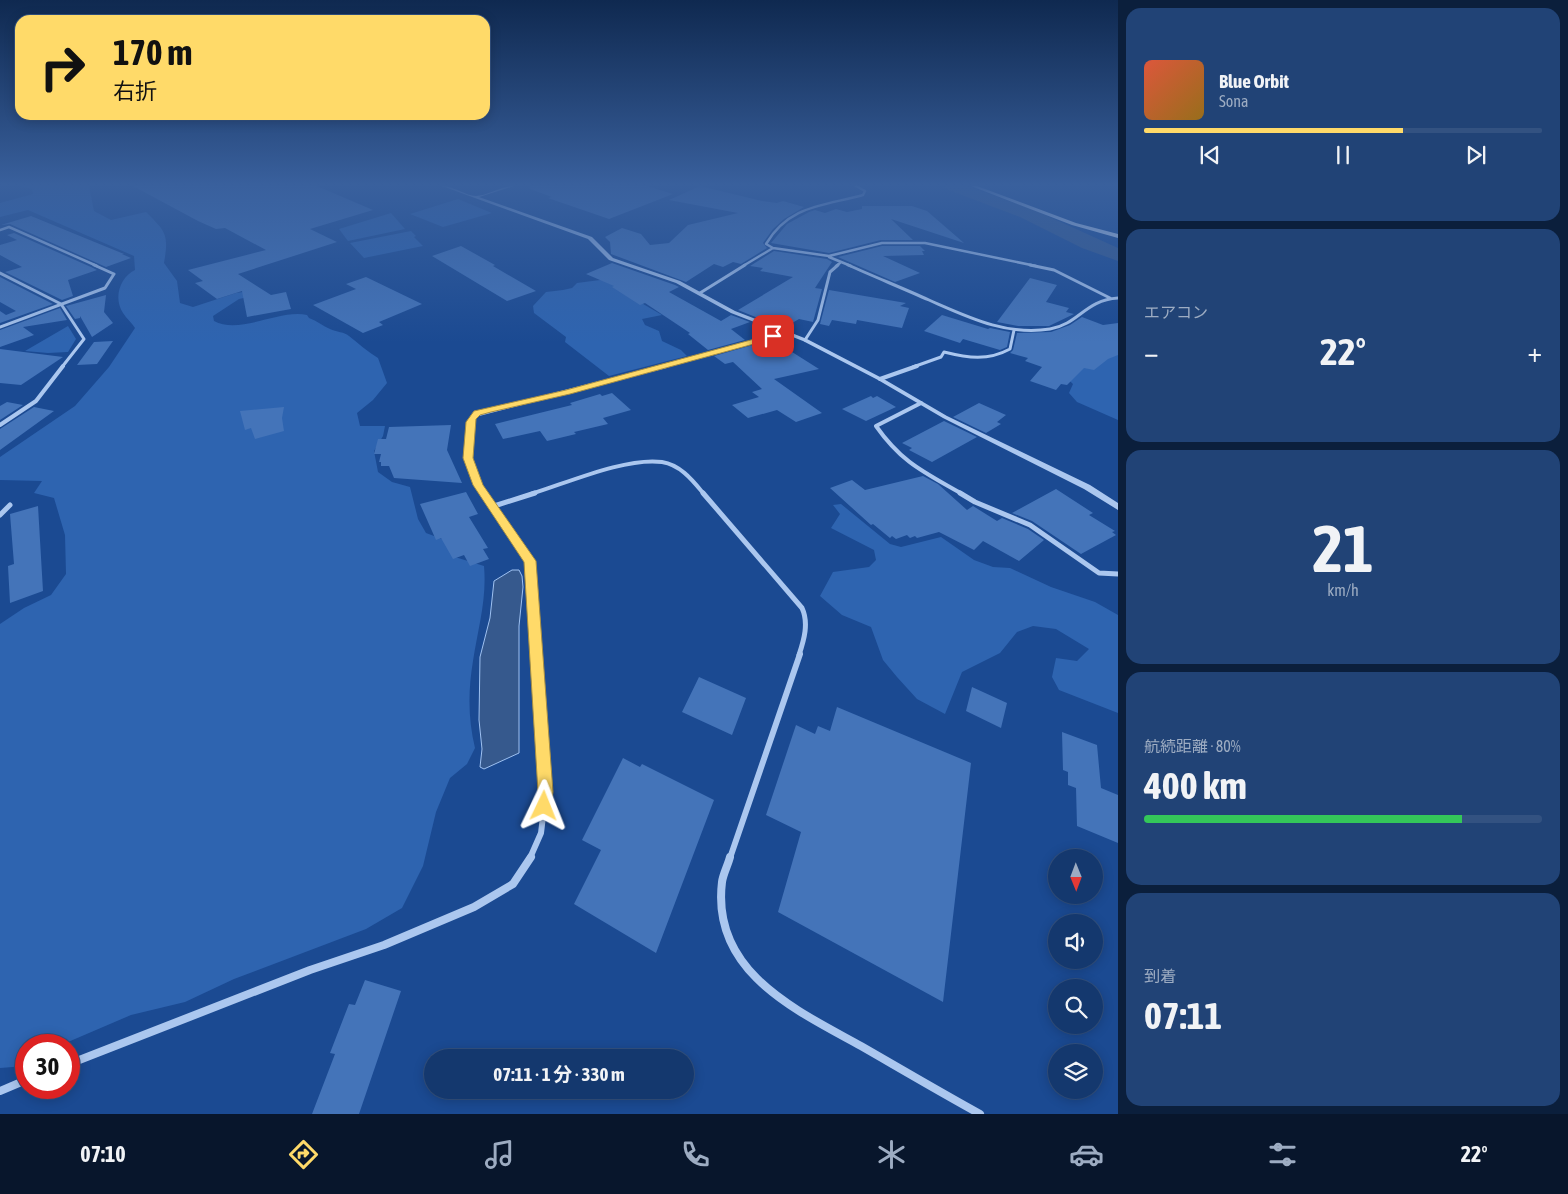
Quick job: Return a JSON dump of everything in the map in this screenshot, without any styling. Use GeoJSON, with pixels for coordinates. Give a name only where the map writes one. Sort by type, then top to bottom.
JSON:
{"type":"FeatureCollection","features":[{"type":"Feature","properties":{"kind":"street"},"geometry":{"type":"LineString","coordinates":[[0,327],[104,288],[114,274],[33,238]]}},
{"type":"Feature","properties":{"kind":"street"},"geometry":{"type":"LineString","coordinates":[[590,238],[610,259],[678,282],[733,312],[805,340],[981,435],[1058,472],[1118,507]]}},
{"type":"Feature","properties":{"kind":"street"},"geometry":{"type":"LineString","coordinates":[[771,238],[766,244],[773,248],[829,256],[882,243],[925,243],[1054,270],[1110,298]]}},
{"type":"Feature","properties":{"kind":"street"},"geometry":{"type":"LineString","coordinates":[[700,294],[773,248]]}},
{"type":"Feature","properties":{"kind":"street"},"geometry":{"type":"LineString","coordinates":[[829,256],[840,263],[984,324],[1014,330],[1067,324],[1085,308],[1110,298],[1118,298]]}},
{"type":"Feature","properties":{"kind":"street"},"geometry":{"type":"LineString","coordinates":[[805,340],[818,320],[830,272],[840,263]]}},
{"type":"Feature","properties":{"kind":"street"},"geometry":{"type":"LineString","coordinates":[[0,273],[61,304],[84,339],[36,401],[0,425]]}},
{"type":"Feature","properties":{"kind":"street"},"geometry":{"type":"LineString","coordinates":[[880,379],[941,357],[944,352],[977,360],[992,358],[1010,349],[1014,330]]}},
{"type":"Feature","properties":{"kind":"street"},"geometry":{"type":"LineString","coordinates":[[80,1060],[310,970],[384,945],[474,908],[513,884],[530,859],[541,834],[546,792],[530,561],[516,537],[491,506],[478,485],[468,458],[470,422],[477,413],[629,376],[786,332]]}},
{"type":"Feature","properties":{"kind":"street"},"geometry":{"type":"LineString","coordinates":[[921,403],[876,426],[891,447],[906,461],[975,502],[1030,525],[1086,566],[1099,573],[1118,574]]}},
{"type":"Feature","properties":{"kind":"street"},"geometry":{"type":"LineString","coordinates":[[491,506],[629,463],[663,462],[674,466],[699,485],[802,608],[806,618],[804,641],[722,881],[722,907],[727,934],[741,961],[766,986],[806,1015],[980,1114]]}},
{"type":"Feature","properties":{"kind":"street"},"geometry":{"type":"LineString","coordinates":[[0,515],[10,505]]}},
{"type":"Feature","properties":{"kind":"street"},"geometry":{"type":"LineString","coordinates":[[0,1091],[15,1085]]}},
{"type":"Feature","properties":{"kind":"shaded area"},"geometry":{"type":"Polygon","coordinates":[[[92,238],[166,238],[164,263],[177,281],[180,303],[193,307],[243,292],[248,297],[239,299],[213,316],[214,321],[224,325],[236,325],[284,315],[307,315],[327,328],[347,335],[378,358],[387,383],[373,400],[357,413],[360,426],[385,426],[383,436],[374,451],[378,472],[392,482],[410,487],[418,519],[426,533],[445,540],[455,557],[484,566],[483,602],[470,683],[470,716],[475,748],[467,764],[450,778],[436,812],[423,866],[402,908],[366,929],[234,979],[185,1002],[131,1015],[80,1037],[80,1034],[15,1034],[15,1067],[0,1068],[0,624],[24,608],[51,595],[66,574],[65,535],[54,498],[34,493],[42,481],[0,480],[0,457],[75,406],[109,367],[135,328],[124,315],[120,307],[118,295],[125,278],[135,270],[134,256],[92,238]]]}},
{"type":"Feature","properties":{"kind":"shaded area"},"geometry":{"type":"Polygon","coordinates":[[[346,238],[362,238],[348,241],[346,238]]]}},
{"type":"Feature","properties":{"kind":"shaded area"},"geometry":{"type":"Polygon","coordinates":[[[375,238],[415,238],[423,246],[364,258],[350,243],[375,238]]]}},
{"type":"Feature","properties":{"kind":"shaded area"},"geometry":{"type":"Polygon","coordinates":[[[606,273],[638,301],[662,315],[642,319],[645,325],[659,331],[662,341],[681,350],[687,356],[609,376],[565,342],[566,337],[534,313],[533,306],[546,292],[572,288],[577,283],[600,280],[606,273]]]}},
{"type":"Feature","properties":{"kind":"shaded area"},"geometry":{"type":"Polygon","coordinates":[[[68,326],[76,339],[68,352],[25,351],[68,326]]]}},
{"type":"Feature","properties":{"kind":"shaded area"},"geometry":{"type":"Polygon","coordinates":[[[1118,347],[1118,420],[1077,402],[1069,393],[1073,384],[1058,370],[1118,347]]]}},
{"type":"Feature","properties":{"kind":"shaded area"},"geometry":{"type":"Polygon","coordinates":[[[841,504],[890,544],[901,547],[941,537],[974,560],[993,567],[1010,568],[1051,587],[1095,602],[1118,615],[1118,713],[1059,690],[1052,677],[1056,658],[1077,661],[1089,649],[1056,629],[1033,626],[1017,632],[1000,653],[962,672],[945,714],[917,699],[883,660],[871,627],[842,615],[820,596],[833,572],[869,567],[876,560],[874,550],[831,528],[840,514],[833,505],[841,504]]]}},
{"type":"Feature","properties":{"kind":"shaded area"},"geometry":{"type":"Polygon","coordinates":[[[512,570],[519,570],[522,576],[523,587],[519,626],[519,753],[484,769],[480,767],[482,749],[479,720],[480,657],[490,618],[494,581],[512,570]]]}},
{"type":"Feature","properties":{"kind":"building"},"geometry":{"type":"Polygon","coordinates":[[[13,238],[25,238],[97,270],[68,280],[73,296],[62,300],[5,272],[22,267],[0,255],[0,245],[17,240],[13,238]]]}},
{"type":"Feature","properties":{"kind":"building"},"geometry":{"type":"Polygon","coordinates":[[[41,238],[85,238],[131,258],[106,267],[41,238]]]}},
{"type":"Feature","properties":{"kind":"building"},"geometry":{"type":"Polygon","coordinates":[[[244,238],[329,238],[337,242],[238,274],[271,295],[286,292],[291,309],[247,317],[242,291],[217,299],[195,283],[203,281],[188,270],[266,250],[244,238]]]}},
{"type":"Feature","properties":{"kind":"building"},"geometry":{"type":"Polygon","coordinates":[[[606,238],[644,238],[650,245],[669,243],[674,238],[767,238],[763,243],[767,248],[741,264],[733,262],[723,267],[714,264],[686,282],[611,254],[610,242],[606,238]]]}},
{"type":"Feature","properties":{"kind":"building"},"geometry":{"type":"Polygon","coordinates":[[[775,238],[911,238],[913,240],[881,240],[829,253],[771,243],[775,238]]]}},
{"type":"Feature","properties":{"kind":"building"},"geometry":{"type":"Polygon","coordinates":[[[949,238],[958,238],[964,243],[949,238]]]}},
{"type":"Feature","properties":{"kind":"building"},"geometry":{"type":"Polygon","coordinates":[[[461,246],[536,291],[507,301],[432,256],[461,246]]]}},
{"type":"Feature","properties":{"kind":"building"},"geometry":{"type":"Polygon","coordinates":[[[882,246],[920,246],[925,251],[922,251],[924,255],[883,256],[920,273],[895,282],[838,257],[882,246]]]}},
{"type":"Feature","properties":{"kind":"building"},"geometry":{"type":"Polygon","coordinates":[[[774,251],[827,259],[832,262],[815,288],[822,289],[813,322],[799,319],[787,326],[762,316],[758,318],[738,310],[793,277],[760,271],[763,268],[750,266],[774,251]]]}},
{"type":"Feature","properties":{"kind":"building"},"geometry":{"type":"Polygon","coordinates":[[[612,263],[679,287],[669,292],[721,321],[731,315],[750,322],[731,329],[745,340],[708,350],[688,334],[690,333],[645,303],[640,305],[612,287],[614,286],[586,274],[612,263]]]}},
{"type":"Feature","properties":{"kind":"building"},"geometry":{"type":"Polygon","coordinates":[[[0,277],[53,304],[0,323],[0,311],[6,315],[16,311],[0,302],[0,277]]]}},
{"type":"Feature","properties":{"kind":"building"},"geometry":{"type":"Polygon","coordinates":[[[366,277],[422,304],[379,322],[383,325],[363,333],[313,305],[356,289],[346,284],[366,277]]]}},
{"type":"Feature","properties":{"kind":"building"},"geometry":{"type":"Polygon","coordinates":[[[1030,278],[1057,285],[1046,302],[1069,308],[1066,312],[1074,314],[1049,326],[1018,326],[997,322],[1030,278]]]}},
{"type":"Feature","properties":{"kind":"building"},"geometry":{"type":"Polygon","coordinates":[[[829,290],[906,303],[900,306],[909,308],[902,328],[857,320],[856,324],[832,320],[829,326],[820,324],[829,290]]]}},
{"type":"Feature","properties":{"kind":"building"},"geometry":{"type":"Polygon","coordinates":[[[106,295],[104,312],[113,323],[92,337],[80,316],[80,318],[75,319],[66,306],[106,295]]]}},
{"type":"Feature","properties":{"kind":"building"},"geometry":{"type":"Polygon","coordinates":[[[60,308],[67,320],[23,327],[34,335],[0,347],[0,330],[60,308]]]}},
{"type":"Feature","properties":{"kind":"building"},"geometry":{"type":"Polygon","coordinates":[[[942,315],[988,329],[1010,332],[1007,347],[1000,350],[963,339],[960,343],[924,331],[942,315]]]}},
{"type":"Feature","properties":{"kind":"building"},"geometry":{"type":"Polygon","coordinates":[[[1082,317],[1103,325],[1118,323],[1118,355],[1108,359],[1094,370],[1084,368],[1067,385],[1061,384],[1056,390],[1030,381],[1042,367],[1025,361],[1028,358],[1010,353],[1013,350],[1017,333],[1051,332],[1070,325],[1082,317]]]}},
{"type":"Feature","properties":{"kind":"building"},"geometry":{"type":"Polygon","coordinates":[[[113,341],[97,364],[77,365],[94,342],[113,341]]]}},
{"type":"Feature","properties":{"kind":"building"},"geometry":{"type":"Polygon","coordinates":[[[753,345],[761,351],[781,345],[819,369],[774,379],[822,413],[796,422],[777,410],[748,418],[732,405],[759,397],[752,392],[762,389],[733,362],[725,364],[714,356],[753,345]]]}},
{"type":"Feature","properties":{"kind":"building"},"geometry":{"type":"Polygon","coordinates":[[[0,349],[63,357],[21,385],[0,383],[0,349]]]}},
{"type":"Feature","properties":{"kind":"building"},"geometry":{"type":"Polygon","coordinates":[[[612,393],[631,410],[603,418],[608,424],[574,432],[576,434],[547,441],[540,431],[503,439],[495,424],[572,405],[570,403],[600,394],[602,396],[612,393]]]}},
{"type":"Feature","properties":{"kind":"building"},"geometry":{"type":"Polygon","coordinates":[[[871,396],[873,398],[877,396],[896,407],[866,421],[842,409],[871,396]]]}},
{"type":"Feature","properties":{"kind":"building"},"geometry":{"type":"Polygon","coordinates":[[[7,402],[23,405],[0,420],[0,406],[7,402]]]}},
{"type":"Feature","properties":{"kind":"building"},"geometry":{"type":"Polygon","coordinates":[[[979,403],[1006,415],[997,422],[1001,424],[986,433],[953,417],[979,403]]]}},
{"type":"Feature","properties":{"kind":"building"},"geometry":{"type":"Polygon","coordinates":[[[34,407],[54,411],[0,450],[0,429],[34,407]]]}},
{"type":"Feature","properties":{"kind":"building"},"geometry":{"type":"Polygon","coordinates":[[[284,407],[282,418],[284,431],[255,439],[251,428],[245,430],[240,411],[284,407]]]}},
{"type":"Feature","properties":{"kind":"building"},"geometry":{"type":"Polygon","coordinates":[[[944,421],[977,437],[932,462],[909,450],[912,448],[902,443],[944,421]]]}},
{"type":"Feature","properties":{"kind":"building"},"geometry":{"type":"Polygon","coordinates":[[[451,425],[447,450],[462,483],[394,478],[389,466],[381,466],[381,462],[379,462],[381,454],[374,454],[378,439],[386,439],[389,427],[451,425]]]}},
{"type":"Feature","properties":{"kind":"building"},"geometry":{"type":"Polygon","coordinates":[[[923,476],[938,484],[967,510],[973,506],[997,521],[1002,518],[1028,529],[1044,540],[1019,561],[983,541],[974,550],[939,532],[917,538],[915,536],[910,538],[907,535],[896,539],[892,536],[890,538],[873,524],[871,525],[830,488],[852,480],[865,490],[923,476]]]}},
{"type":"Feature","properties":{"kind":"building"},"geometry":{"type":"Polygon","coordinates":[[[1056,489],[1093,513],[1089,515],[1115,531],[1112,532],[1116,535],[1081,554],[1032,521],[1012,513],[1056,489]]]}},
{"type":"Feature","properties":{"kind":"building"},"geometry":{"type":"Polygon","coordinates":[[[466,492],[478,514],[469,517],[488,548],[483,549],[489,559],[470,566],[464,555],[453,559],[441,538],[436,540],[420,504],[466,492]]]}},
{"type":"Feature","properties":{"kind":"building"},"geometry":{"type":"Polygon","coordinates":[[[38,506],[43,591],[10,603],[8,566],[14,564],[10,514],[38,506]]]}},
{"type":"Feature","properties":{"kind":"building"},"geometry":{"type":"Polygon","coordinates":[[[699,677],[746,698],[732,735],[682,712],[699,677]]]}},
{"type":"Feature","properties":{"kind":"building"},"geometry":{"type":"Polygon","coordinates":[[[972,687],[1007,703],[1001,728],[966,711],[972,687]]]}},
{"type":"Feature","properties":{"kind":"building"},"geometry":{"type":"Polygon","coordinates":[[[837,707],[971,763],[943,1002],[778,912],[801,832],[766,815],[796,725],[815,734],[818,726],[830,731],[837,707]]]}},
{"type":"Feature","properties":{"kind":"building"},"geometry":{"type":"Polygon","coordinates":[[[1062,732],[1097,745],[1101,788],[1118,795],[1118,843],[1077,826],[1076,788],[1068,785],[1068,772],[1063,770],[1062,732]]]}},
{"type":"Feature","properties":{"kind":"building"},"geometry":{"type":"Polygon","coordinates":[[[623,758],[640,767],[642,764],[714,800],[656,953],[574,904],[601,850],[582,840],[623,758]]]}},
{"type":"Feature","properties":{"kind":"building"},"geometry":{"type":"Polygon","coordinates":[[[365,980],[401,991],[359,1114],[312,1114],[335,1054],[330,1053],[349,1004],[355,1005],[365,980]]]}},
{"type":"Feature","properties":{"kind":"waterway"},"geometry":{"type":"LineString","coordinates":[[1077,238],[1118,255]]}},
{"type":"Feature","properties":{"kind":"route"},"geometry":{"type":"LineString","coordinates":[[544,806],[546,792],[530,561],[516,537],[491,506],[478,485],[468,458],[470,422],[477,413],[567,392],[713,354],[773,336]]}}]}
